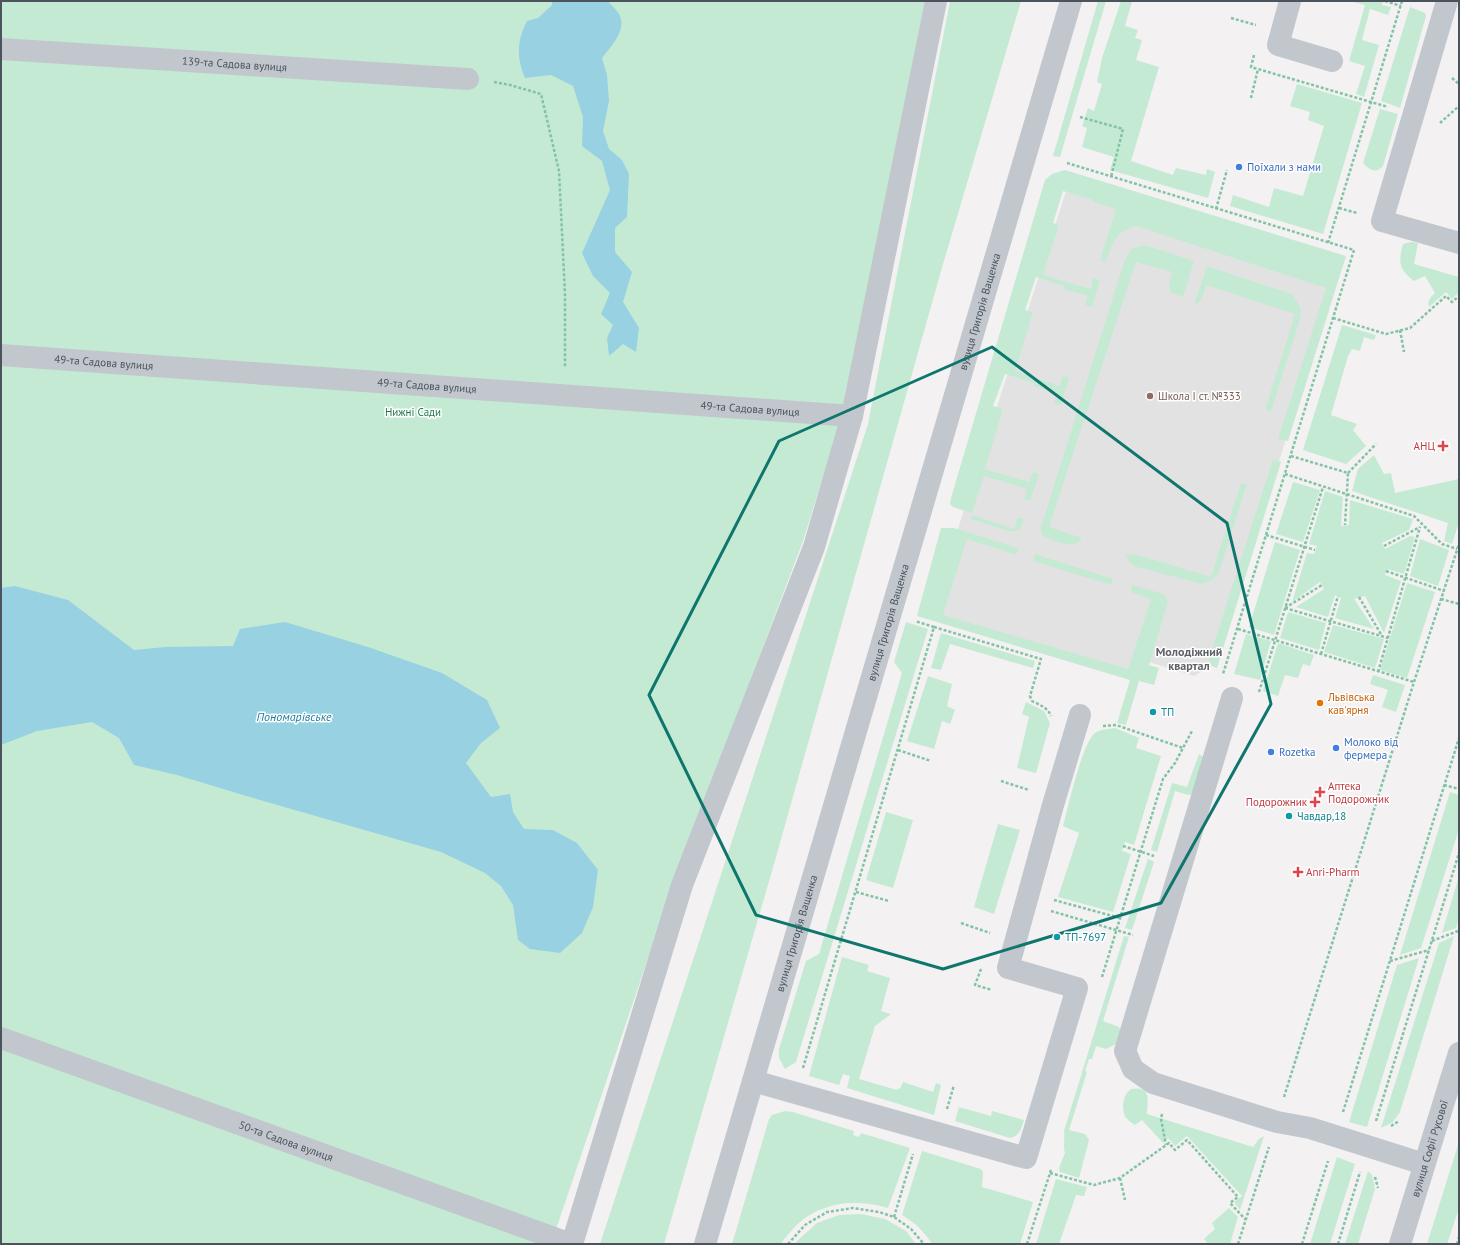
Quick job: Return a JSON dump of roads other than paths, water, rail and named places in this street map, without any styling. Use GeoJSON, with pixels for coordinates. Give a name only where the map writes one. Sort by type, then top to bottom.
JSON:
{"type":"FeatureCollection","features":[{"type":"Feature","properties":{"kind":"street"},"geometry":{"type":"LineString","coordinates":[[571,1244],[682,885],[814,547],[852,416],[936,1]]}},
{"type":"Feature","properties":{"kind":"street","name":"вулиця Григорія Ващенка"},"geometry":{"type":"LineString","coordinates":[[705,1244],[1071,1]]}},
{"type":"Feature","properties":{"kind":"street"},"geometry":{"type":"LineString","coordinates":[[1290,1],[1278,45],[1332,61]]}},
{"type":"Feature","properties":{"kind":"street"},"geometry":{"type":"LineString","coordinates":[[1447,1],[1382,221],[1459,243]]}},
{"type":"Feature","properties":{"kind":"street","name":"139-та Садова вулиця"},"geometry":{"type":"LineString","coordinates":[[1,49],[468,79]]}},
{"type":"Feature","properties":{"kind":"street","name":"49-та Садова вулиця"},"geometry":{"type":"LineString","coordinates":[[1,355],[852,416]]}},
{"type":"Feature","properties":{"kind":"street"},"geometry":{"type":"LineString","coordinates":[[1232,698],[1125,1050],[1133,1069],[1153,1083],[1277,1122],[1310,1128],[1424,1164]]}},
{"type":"Feature","properties":{"kind":"street"},"geometry":{"type":"LineString","coordinates":[[753,1081],[1026,1158],[1077,988],[1008,968],[1053,805],[1088,722]]}},
{"type":"Feature","properties":{"kind":"street","name":"50-та Садова вулиця"},"geometry":{"type":"LineString","coordinates":[[1,1038],[571,1244]]}},
{"type":"Feature","properties":{"kind":"street","name":"вулиця Софії Русової"},"geometry":{"type":"LineString","coordinates":[[1400,1244],[1459,1053]]}},
{"type":"Feature","properties":{"kind":"water"},"geometry":{"type":"Polygon","coordinates":[[[552,1],[608,1],[620,16],[621,28],[617,38],[602,58],[607,75],[609,101],[603,131],[609,149],[622,160],[629,174],[627,217],[615,228],[615,252],[632,272],[623,302],[639,328],[636,352],[623,344],[609,356],[607,338],[613,325],[601,314],[610,293],[593,276],[582,253],[610,190],[602,161],[582,146],[583,117],[573,86],[551,75],[525,78],[520,63],[519,49],[521,35],[527,21],[538,18],[552,5],[552,1]]]}},
{"type":"Feature","properties":{"kind":"water","name":"Пономарівське"},"geometry":{"type":"Polygon","coordinates":[[[15,586],[68,600],[134,650],[165,647],[233,646],[240,629],[285,622],[368,647],[442,673],[487,700],[500,728],[481,743],[466,763],[491,797],[510,794],[513,812],[524,829],[553,830],[577,843],[598,870],[593,907],[582,933],[560,953],[530,949],[518,940],[513,905],[501,886],[485,873],[441,852],[177,775],[134,765],[119,738],[92,722],[37,731],[1,745],[1,588],[15,586]]]}},
{"type":"Feature","properties":{"kind":"place","name":"Поїхали з нами"},"geometry":{"type":"Point","coordinates":[1239,167]}},
{"type":"Feature","properties":{"kind":"place","name":"Школа І ст. №333"},"geometry":{"type":"Point","coordinates":[1150,396]}},
{"type":"Feature","properties":{"kind":"place","name":"АНЦ"},"geometry":{"type":"Point","coordinates":[1443,446]}},
{"type":"Feature","properties":{"kind":"place","name":"Львівська кав'ярня"},"geometry":{"type":"Point","coordinates":[1320,703]}},
{"type":"Feature","properties":{"kind":"place","name":"ТП"},"geometry":{"type":"Point","coordinates":[1153,712]}},
{"type":"Feature","properties":{"kind":"place","name":"Молоко від фермера"},"geometry":{"type":"Point","coordinates":[1336,748]}},
{"type":"Feature","properties":{"kind":"place","name":"Rozetka"},"geometry":{"type":"Point","coordinates":[1271,752]}},
{"type":"Feature","properties":{"kind":"place","name":"Аптека Подорожник"},"geometry":{"type":"Point","coordinates":[1320,792]}},
{"type":"Feature","properties":{"kind":"place","name":"Подорожник"},"geometry":{"type":"Point","coordinates":[1315,802]}},
{"type":"Feature","properties":{"kind":"place","name":"Чавдар,18"},"geometry":{"type":"Point","coordinates":[1289,816]}},
{"type":"Feature","properties":{"kind":"place","name":"Anri-Pharm"},"geometry":{"type":"Point","coordinates":[1298,872]}},
{"type":"Feature","properties":{"kind":"place","name":"ТП-7697"},"geometry":{"type":"Point","coordinates":[1057,937]}},
{"type":"Feature","properties":{"kind":"district","name":"Молодіжний квартал"},"geometry":{"type":"Point","coordinates":[1189,659]}},
{"type":"Feature","properties":{"kind":"park label","name":"Нижні Сади"},"geometry":{"type":"Point","coordinates":[413,412]}}]}
